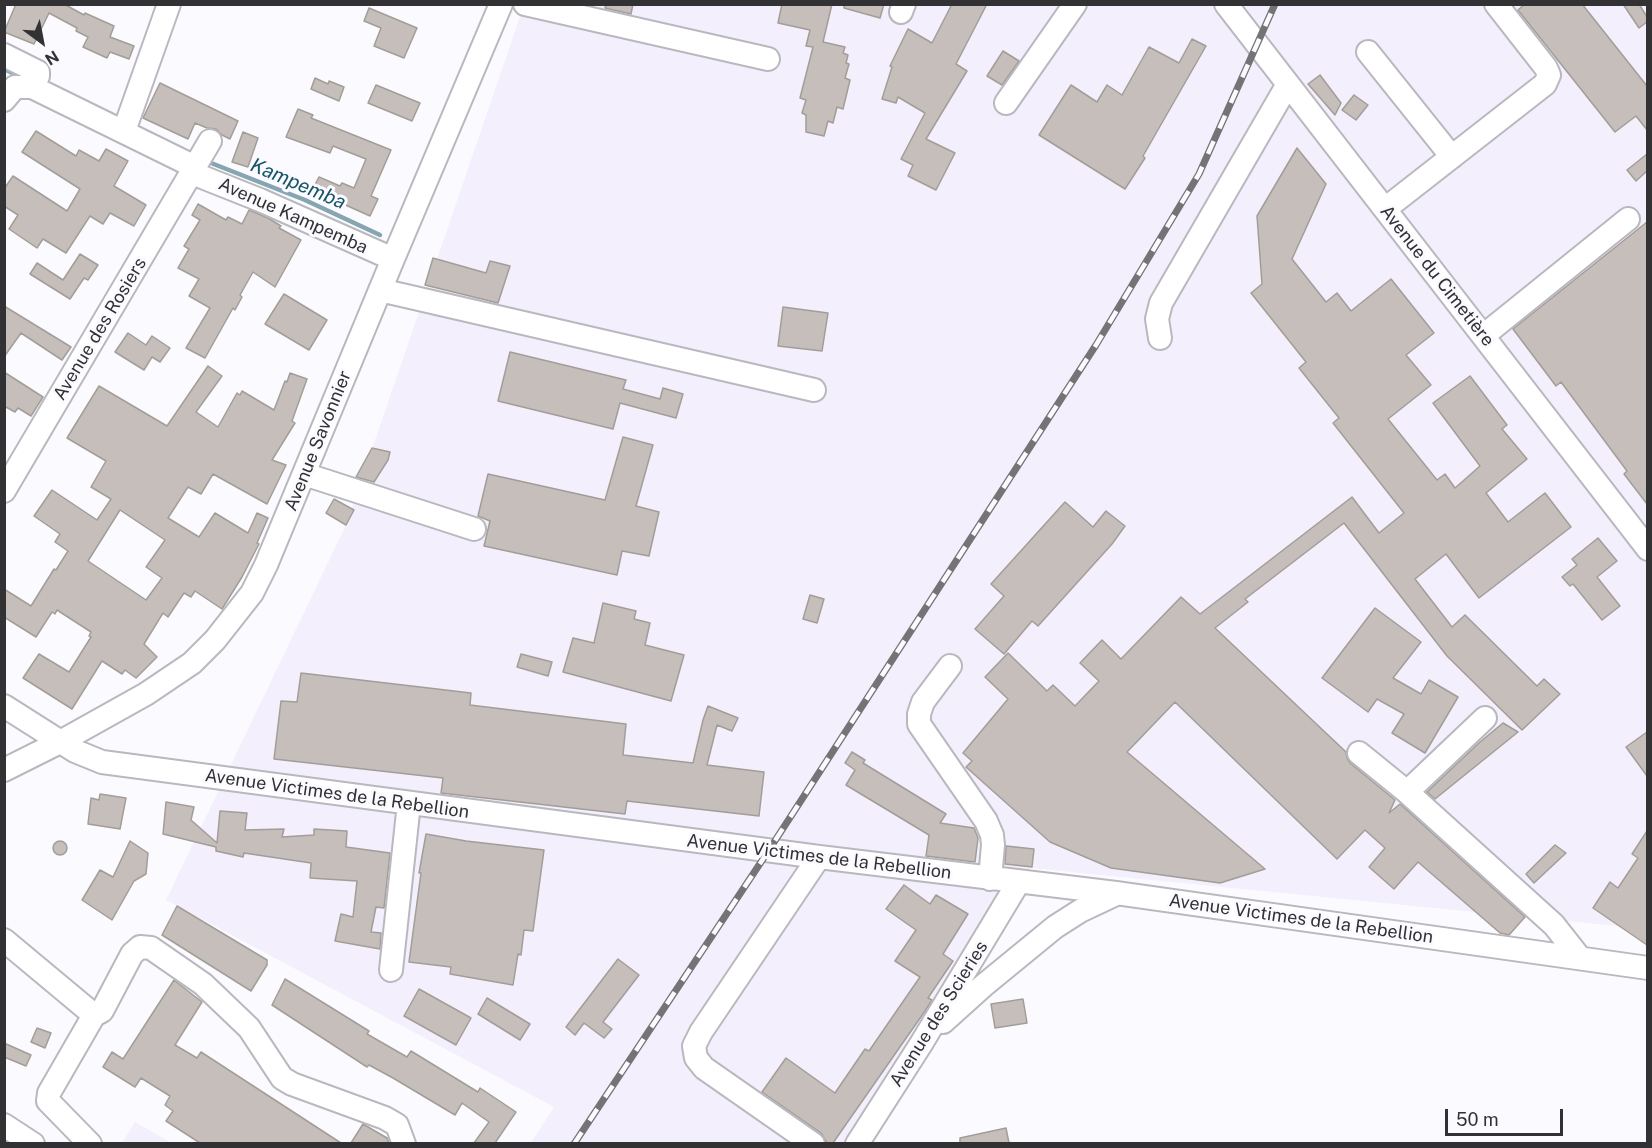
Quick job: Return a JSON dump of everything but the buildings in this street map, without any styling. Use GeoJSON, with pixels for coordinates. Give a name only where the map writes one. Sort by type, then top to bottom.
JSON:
{"type":"FeatureCollection","features":[{"type":"Feature","properties":{"kind":"street"},"geometry":{"type":"LineString","coordinates":[[127,124],[169,4]]}},
{"type":"Feature","properties":{"kind":"street","name":"Avenue Savonnier"},"geometry":{"type":"LineString","coordinates":[[4,770],[60,742],[168,680],[192,663],[215,640],[252,593],[267,565],[501,4]]}},
{"type":"Feature","properties":{"kind":"street"},"geometry":{"type":"LineString","coordinates":[[525,4],[768,59]]}},
{"type":"Feature","properties":{"kind":"street"},"geometry":{"type":"LineString","coordinates":[[1006,103],[1075,4]]}},
{"type":"Feature","properties":{"kind":"street","name":"Avenue du Cimetière"},"geometry":{"type":"LineString","coordinates":[[1226,4],[1646,544]]}},
{"type":"Feature","properties":{"kind":"street"},"geometry":{"type":"LineString","coordinates":[[1385,209],[1545,84],[1550,75],[1496,4]]}},
{"type":"Feature","properties":{"kind":"street"},"geometry":{"type":"LineString","coordinates":[[1368,52],[1452,157]]}},
{"type":"Feature","properties":{"kind":"street","name":"Avenue Kampemba"},"geometry":{"type":"LineString","coordinates":[[4,55],[38,72],[35,82],[201,158],[260,200],[393,259]]}},
{"type":"Feature","properties":{"kind":"street"},"geometry":{"type":"LineString","coordinates":[[7,97],[17,86],[35,82]]}},
{"type":"Feature","properties":{"kind":"street"},"geometry":{"type":"LineString","coordinates":[[1160,338],[1157,319],[1161,303],[1288,84]]}},
{"type":"Feature","properties":{"kind":"street","name":"Avenue des Rosiers"},"geometry":{"type":"LineString","coordinates":[[4,491],[201,158]]}},
{"type":"Feature","properties":{"kind":"street"},"geometry":{"type":"LineString","coordinates":[[1483,336],[1628,219]]}},
{"type":"Feature","properties":{"kind":"street"},"geometry":{"type":"LineString","coordinates":[[380,290],[814,390]]}},
{"type":"Feature","properties":{"kind":"street"},"geometry":{"type":"LineString","coordinates":[[304,474],[474,529]]}},
{"type":"Feature","properties":{"kind":"street"},"geometry":{"type":"LineString","coordinates":[[950,666],[923,702],[919,724],[986,821],[992,835],[993,845],[990,879]]}},
{"type":"Feature","properties":{"kind":"street","name":"Avenue Victimes de la Rebellion"},"geometry":{"type":"LineString","coordinates":[[4,706],[60,742],[102,762],[1018,883],[1116,893],[1647,968]]}},
{"type":"Feature","properties":{"kind":"street"},"geometry":{"type":"LineString","coordinates":[[1407,792],[1485,718]]}},
{"type":"Feature","properties":{"kind":"street"},"geometry":{"type":"LineString","coordinates":[[1359,753],[1407,792],[1554,925],[1580,958]]}},
{"type":"Feature","properties":{"kind":"street"},"geometry":{"type":"LineString","coordinates":[[391,970],[409,803]]}},
{"type":"Feature","properties":{"kind":"street"},"geometry":{"type":"LineString","coordinates":[[813,1143],[704,1068],[696,1058],[694,1046],[701,1032],[819,857]]}},
{"type":"Feature","properties":{"kind":"street","name":"Avenue des Scieries"},"geometry":{"type":"LineString","coordinates":[[857,1143],[921,1044],[1018,883]]}},
{"type":"Feature","properties":{"kind":"street"},"geometry":{"type":"LineString","coordinates":[[921,1044],[983,986],[1055,927],[1080,911],[1116,893]]}},
{"type":"Feature","properties":{"kind":"street"},"geometry":{"type":"LineString","coordinates":[[4,940],[94,1015]]}},
{"type":"Feature","properties":{"kind":"street"},"geometry":{"type":"LineString","coordinates":[[90,1143],[48,1101],[49,1092],[94,1015],[102,1011],[132,954],[141,947],[151,948],[203,984],[249,1028],[282,1078],[292,1084],[385,1118],[397,1125],[404,1143]]}},
{"type":"Feature","properties":{"kind":"street"},"geometry":{"type":"LineString","coordinates":[[4,1125],[33,1143]]}},
{"type":"Feature","properties":{"kind":"shaded area"},"geometry":{"type":"Polygon","coordinates":[[[524,5],[1647,5],[1647,929],[1030,868],[848,1143],[530,1144],[554,1107],[166,900],[346,525],[524,5]]]}},
{"type":"Feature","properties":{"kind":"shaded area"},"geometry":{"type":"Polygon","coordinates":[[[135,1122],[172,1143],[122,1143],[135,1122]]]}},
{"type":"Feature","properties":{"kind":"waterway","name":"Kampemba"},"geometry":{"type":"LineString","coordinates":[[4,69],[23,78]]}},
{"type":"Feature","properties":{"kind":"waterway","name":"Kampemba"},"geometry":{"type":"LineString","coordinates":[[206,161],[305,200],[380,235]]}},
{"type":"Feature","properties":{"kind":"railway"},"geometry":{"type":"LineString","coordinates":[[574,1144],[769,850],[1096,345],[1199,174],[1275,4]]}}]}
